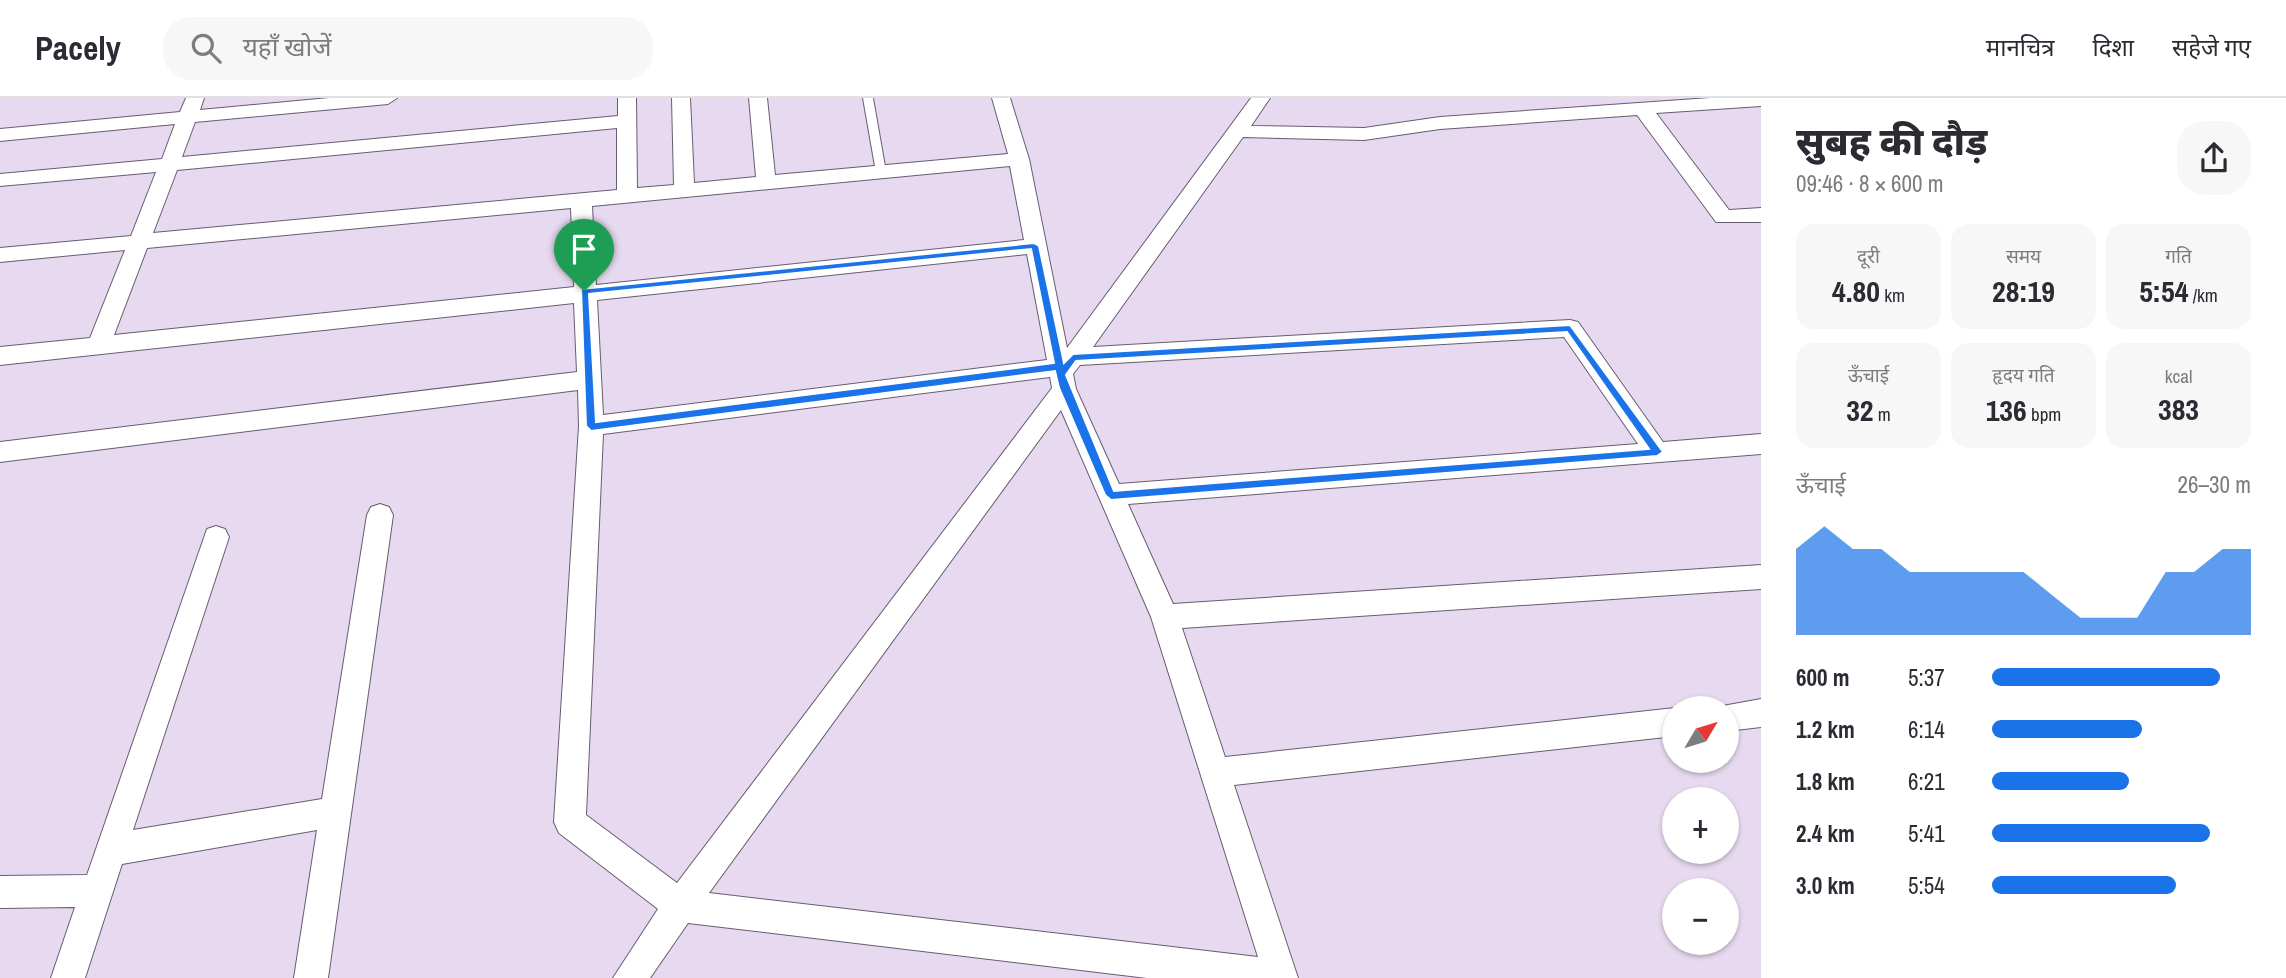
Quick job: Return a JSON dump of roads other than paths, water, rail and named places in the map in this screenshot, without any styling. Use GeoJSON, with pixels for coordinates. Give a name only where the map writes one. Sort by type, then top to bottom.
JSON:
{"type":"FeatureCollection","features":[{"type":"Feature","properties":{"kind":"street"},"geometry":{"type":"LineString","coordinates":[[0,135],[191,108],[388,98]]}},
{"type":"Feature","properties":{"kind":"street"},"geometry":{"type":"LineString","coordinates":[[627,98],[627,195]]}},
{"type":"Feature","properties":{"kind":"street"},"geometry":{"type":"LineString","coordinates":[[681,98],[684,190]]}},
{"type":"Feature","properties":{"kind":"street"},"geometry":{"type":"LineString","coordinates":[[758,98],[766,182]]}},
{"type":"Feature","properties":{"kind":"street"},"geometry":{"type":"LineString","coordinates":[[581,200],[591,426],[570,822],[680,906],[1280,978],[1165,617],[1111,495],[1064,372],[1034,246],[1019,159],[1001,98]]}},
{"type":"Feature","properties":{"kind":"street"},"geometry":{"type":"LineString","coordinates":[[630,978],[1261,98]]}},
{"type":"Feature","properties":{"kind":"street"},"geometry":{"type":"LineString","coordinates":[[1238,131],[1361,136],[1398,134],[1440,123],[1557,107],[1643,109],[1761,100]]}},
{"type":"Feature","properties":{"kind":"street"},"geometry":{"type":"LineString","coordinates":[[99,345],[191,108]]}},
{"type":"Feature","properties":{"kind":"street"},"geometry":{"type":"LineString","coordinates":[[1643,109],[1723,217],[1757,220]]}},
{"type":"Feature","properties":{"kind":"street"},"geometry":{"type":"LineString","coordinates":[[0,180],[627,121]]}},
{"type":"Feature","properties":{"kind":"street"},"geometry":{"type":"LineString","coordinates":[[0,255],[1019,159]]}},
{"type":"Feature","properties":{"kind":"street"},"geometry":{"type":"LineString","coordinates":[[0,356],[584,291],[1034,246]]}},
{"type":"Feature","properties":{"kind":"street"},"geometry":{"type":"LineString","coordinates":[[591,426],[1064,372],[1570,328],[1657,452]]}},
{"type":"Feature","properties":{"kind":"street"},"geometry":{"type":"LineString","coordinates":[[0,452],[588,380]]}},
{"type":"Feature","properties":{"kind":"street"},"geometry":{"type":"LineString","coordinates":[[1111,495],[1761,444]]}},
{"type":"Feature","properties":{"kind":"street"},"geometry":{"type":"LineString","coordinates":[[311,978],[380,515]]}},
{"type":"Feature","properties":{"kind":"street"},"geometry":{"type":"LineString","coordinates":[[68,978],[216,537]]}},
{"type":"Feature","properties":{"kind":"street"},"geometry":{"type":"LineString","coordinates":[[1165,617],[1761,577]]}},
{"type":"Feature","properties":{"kind":"street"},"geometry":{"type":"LineString","coordinates":[[1740,715],[1761,713]]}},
{"type":"Feature","properties":{"kind":"street"},"geometry":{"type":"LineString","coordinates":[[1213,773],[1662,723]]}},
{"type":"Feature","properties":{"kind":"street"},"geometry":{"type":"LineString","coordinates":[[111,850],[335,812]]}},
{"type":"Feature","properties":{"kind":"street"},"geometry":{"type":"LineString","coordinates":[[0,892],[97,891]]}},
{"type":"Feature","properties":{"kind":"lane"},"geometry":{"type":"LineString","coordinates":[[868,98],[881,172]]}}]}
